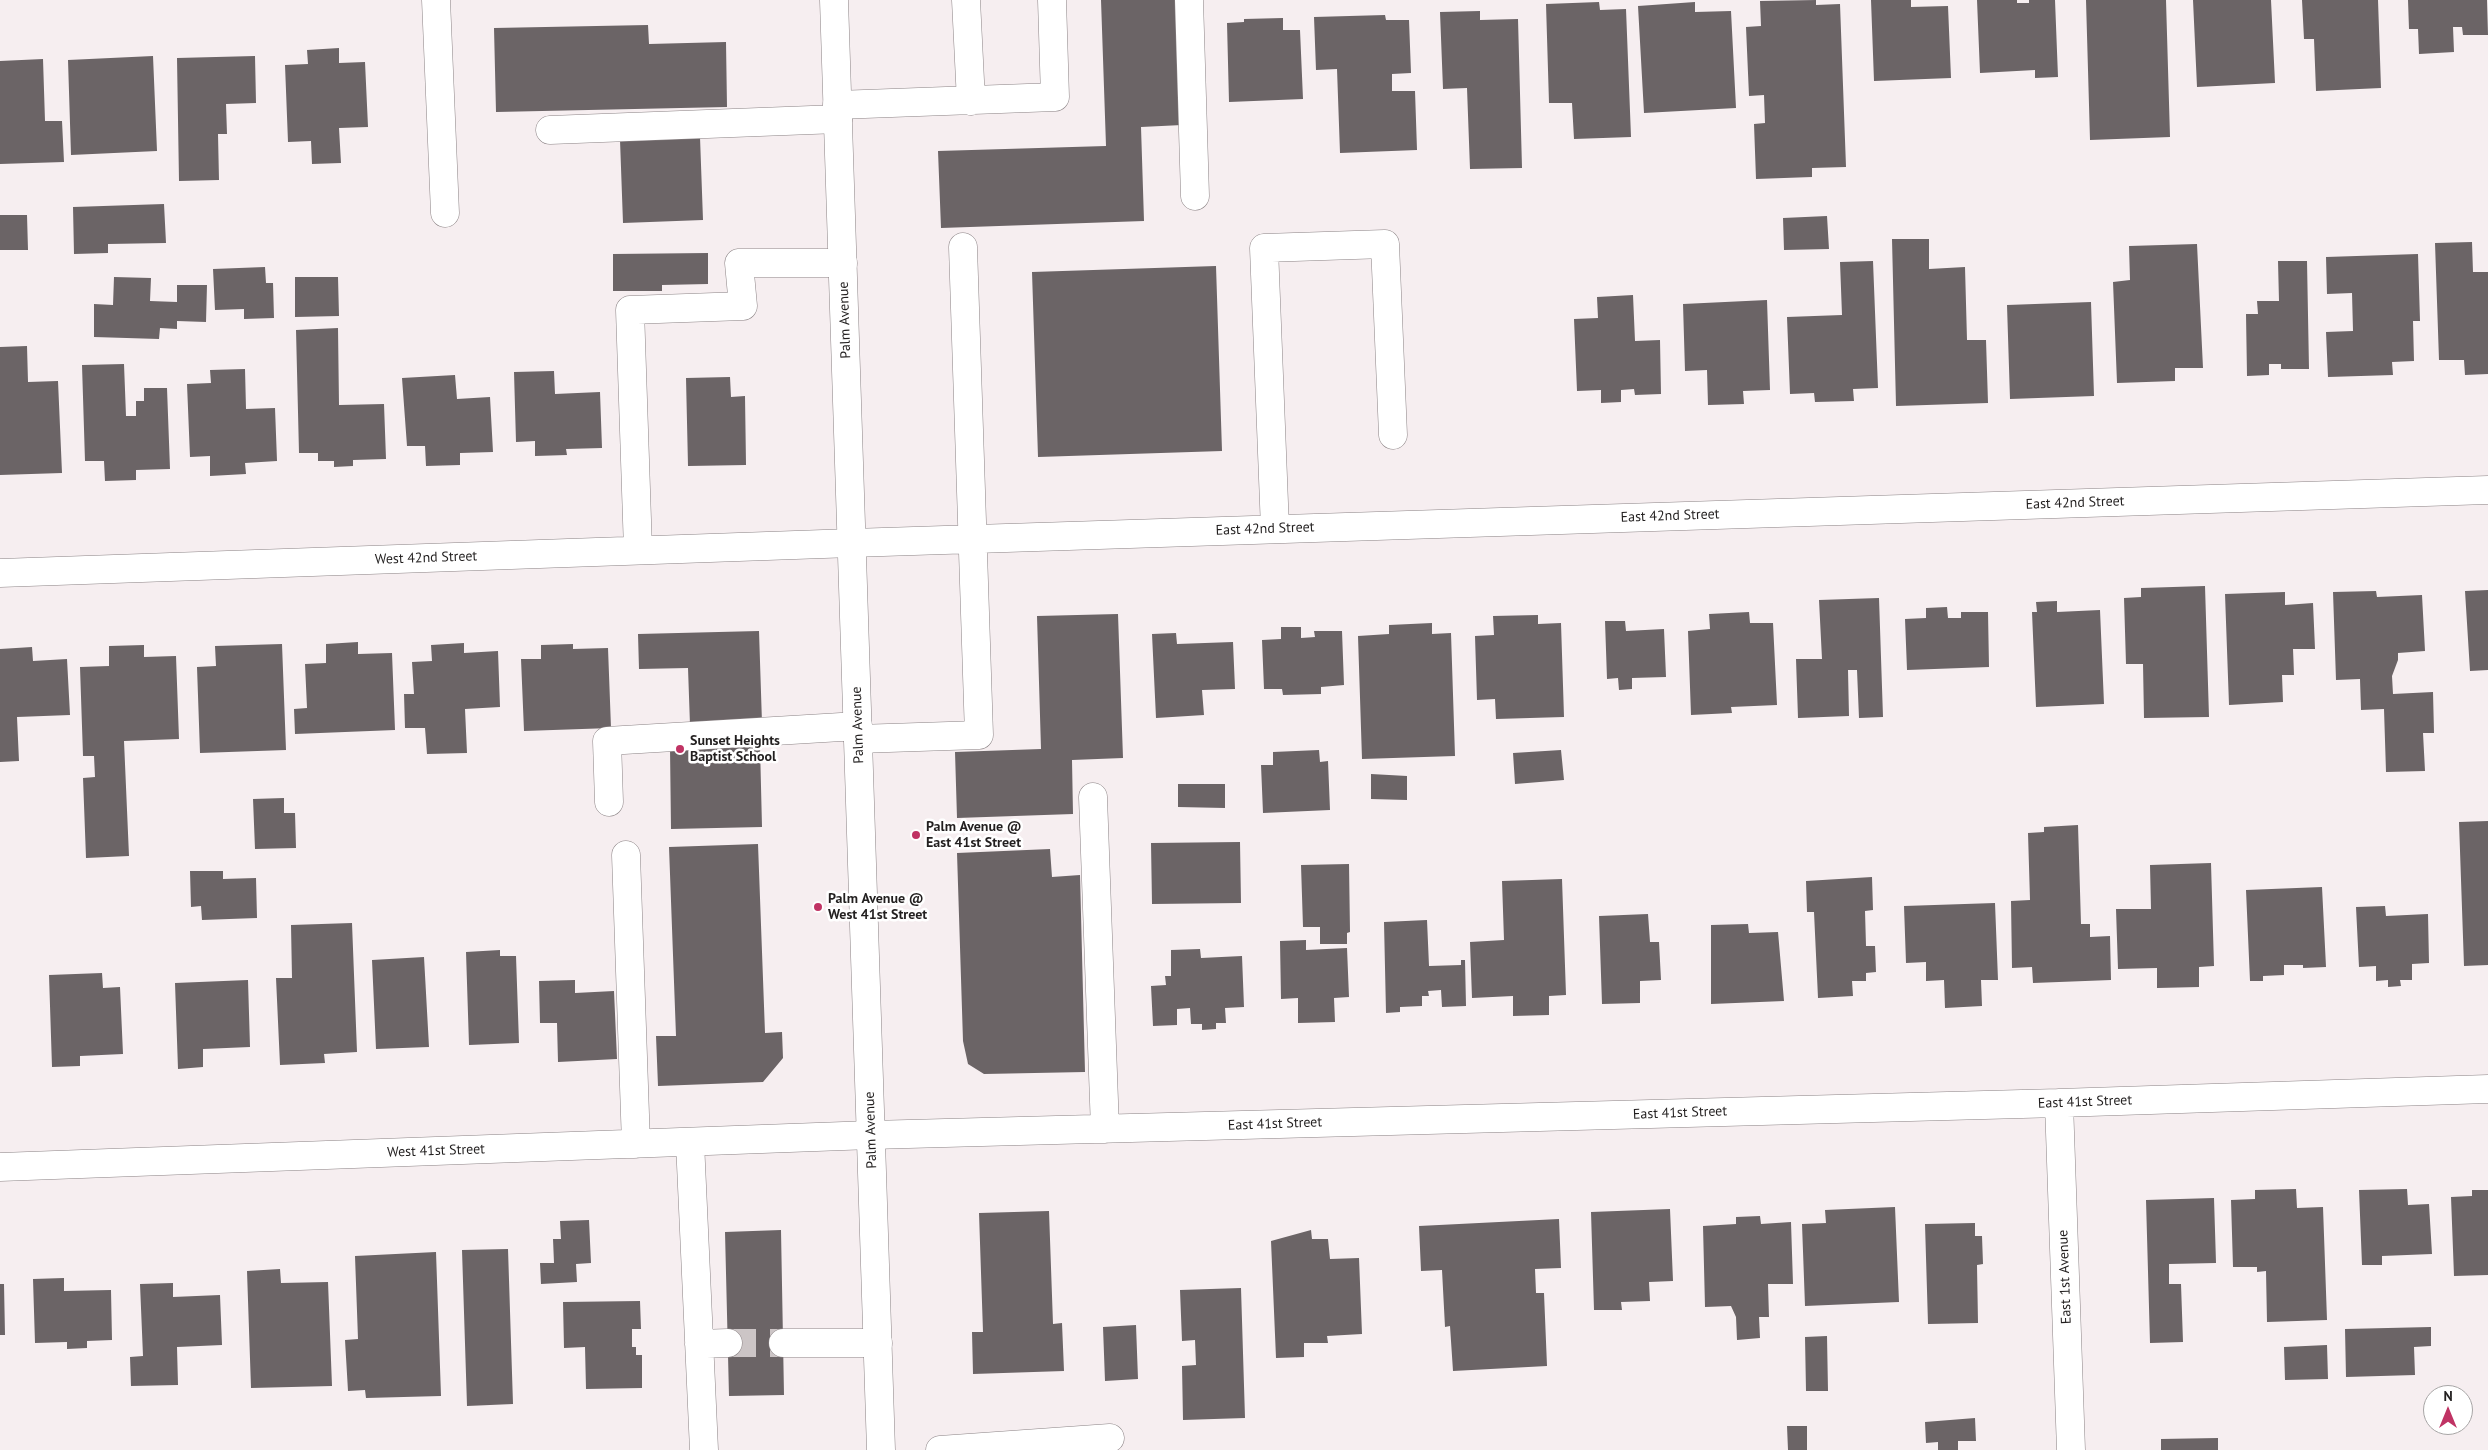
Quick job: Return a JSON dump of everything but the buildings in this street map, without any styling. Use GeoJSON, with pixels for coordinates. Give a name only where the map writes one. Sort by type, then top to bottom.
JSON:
{"type":"FeatureCollection","features":[{"type":"Feature","properties":{"kind":"street"},"geometry":{"type":"LineString","coordinates":[[436,0],[445,213]]}},
{"type":"Feature","properties":{"kind":"street","name":"Palm Avenue"},"geometry":{"type":"LineString","coordinates":[[834,0],[881,1450]]}},
{"type":"Feature","properties":{"kind":"street"},"geometry":{"type":"LineString","coordinates":[[966,0],[971,101]]}},
{"type":"Feature","properties":{"kind":"street"},"geometry":{"type":"LineString","coordinates":[[550,130],[1055,97],[1052,0]]}},
{"type":"Feature","properties":{"kind":"street"},"geometry":{"type":"LineString","coordinates":[[1188,0],[1195,196]]}},
{"type":"Feature","properties":{"kind":"street"},"geometry":{"type":"LineString","coordinates":[[1276,529],[1264,248],[1385,244],[1393,435]]}},
{"type":"Feature","properties":{"kind":"street"},"geometry":{"type":"LineString","coordinates":[[609,802],[607,741],[858,732],[979,735],[963,247]]}},
{"type":"Feature","properties":{"kind":"street"},"geometry":{"type":"LineString","coordinates":[[638,550],[630,310],[743,306],[739,263],[843,263]]}},
{"type":"Feature","properties":{"kind":"street","name":"East 42nd Street"},"geometry":{"type":"LineString","coordinates":[[852,543],[2488,490]]}},
{"type":"Feature","properties":{"kind":"street","name":"West 42nd Street"},"geometry":{"type":"LineString","coordinates":[[0,574],[852,543]]}},
{"type":"Feature","properties":{"kind":"street"},"geometry":{"type":"LineString","coordinates":[[1093,797],[1105,1129]]}},
{"type":"Feature","properties":{"kind":"street"},"geometry":{"type":"LineString","coordinates":[[626,854],[636,1144]]}},
{"type":"Feature","properties":{"kind":"street","name":"East 41st Street"},"geometry":{"type":"LineString","coordinates":[[871,1135],[2059,1103],[2488,1089]]}},
{"type":"Feature","properties":{"kind":"street","name":"East 1st Avenue"},"geometry":{"type":"LineString","coordinates":[[2059,1103],[2071,1450]]}},
{"type":"Feature","properties":{"kind":"street","name":"West 41st Street"},"geometry":{"type":"LineString","coordinates":[[0,1167],[871,1135]]}},
{"type":"Feature","properties":{"kind":"street"},"geometry":{"type":"LineString","coordinates":[[690,1142],[704,1450]]}},
{"type":"Feature","properties":{"kind":"street"},"geometry":{"type":"LineString","coordinates":[[783,1343],[878,1343]]}},
{"type":"Feature","properties":{"kind":"street"},"geometry":{"type":"LineString","coordinates":[[699,1344],[728,1344]]}},
{"type":"Feature","properties":{"kind":"street"},"geometry":{"type":"LineString","coordinates":[[940,1450],[1110,1438]]}},
{"type":"Feature","properties":{"kind":"tunnel"},"geometry":{"type":"LineString","coordinates":[[728,1343],[783,1343]]}},
{"type":"Feature","properties":{"kind":"place","name":"Sunset Heights Baptist School"},"geometry":{"type":"Point","coordinates":[680,749]}},
{"type":"Feature","properties":{"kind":"place","name":"Palm Avenue @ East 41st Street"},"geometry":{"type":"Point","coordinates":[916,835]}},
{"type":"Feature","properties":{"kind":"place","name":"Palm Avenue @ West 41st Street"},"geometry":{"type":"Point","coordinates":[818,907]}}]}
